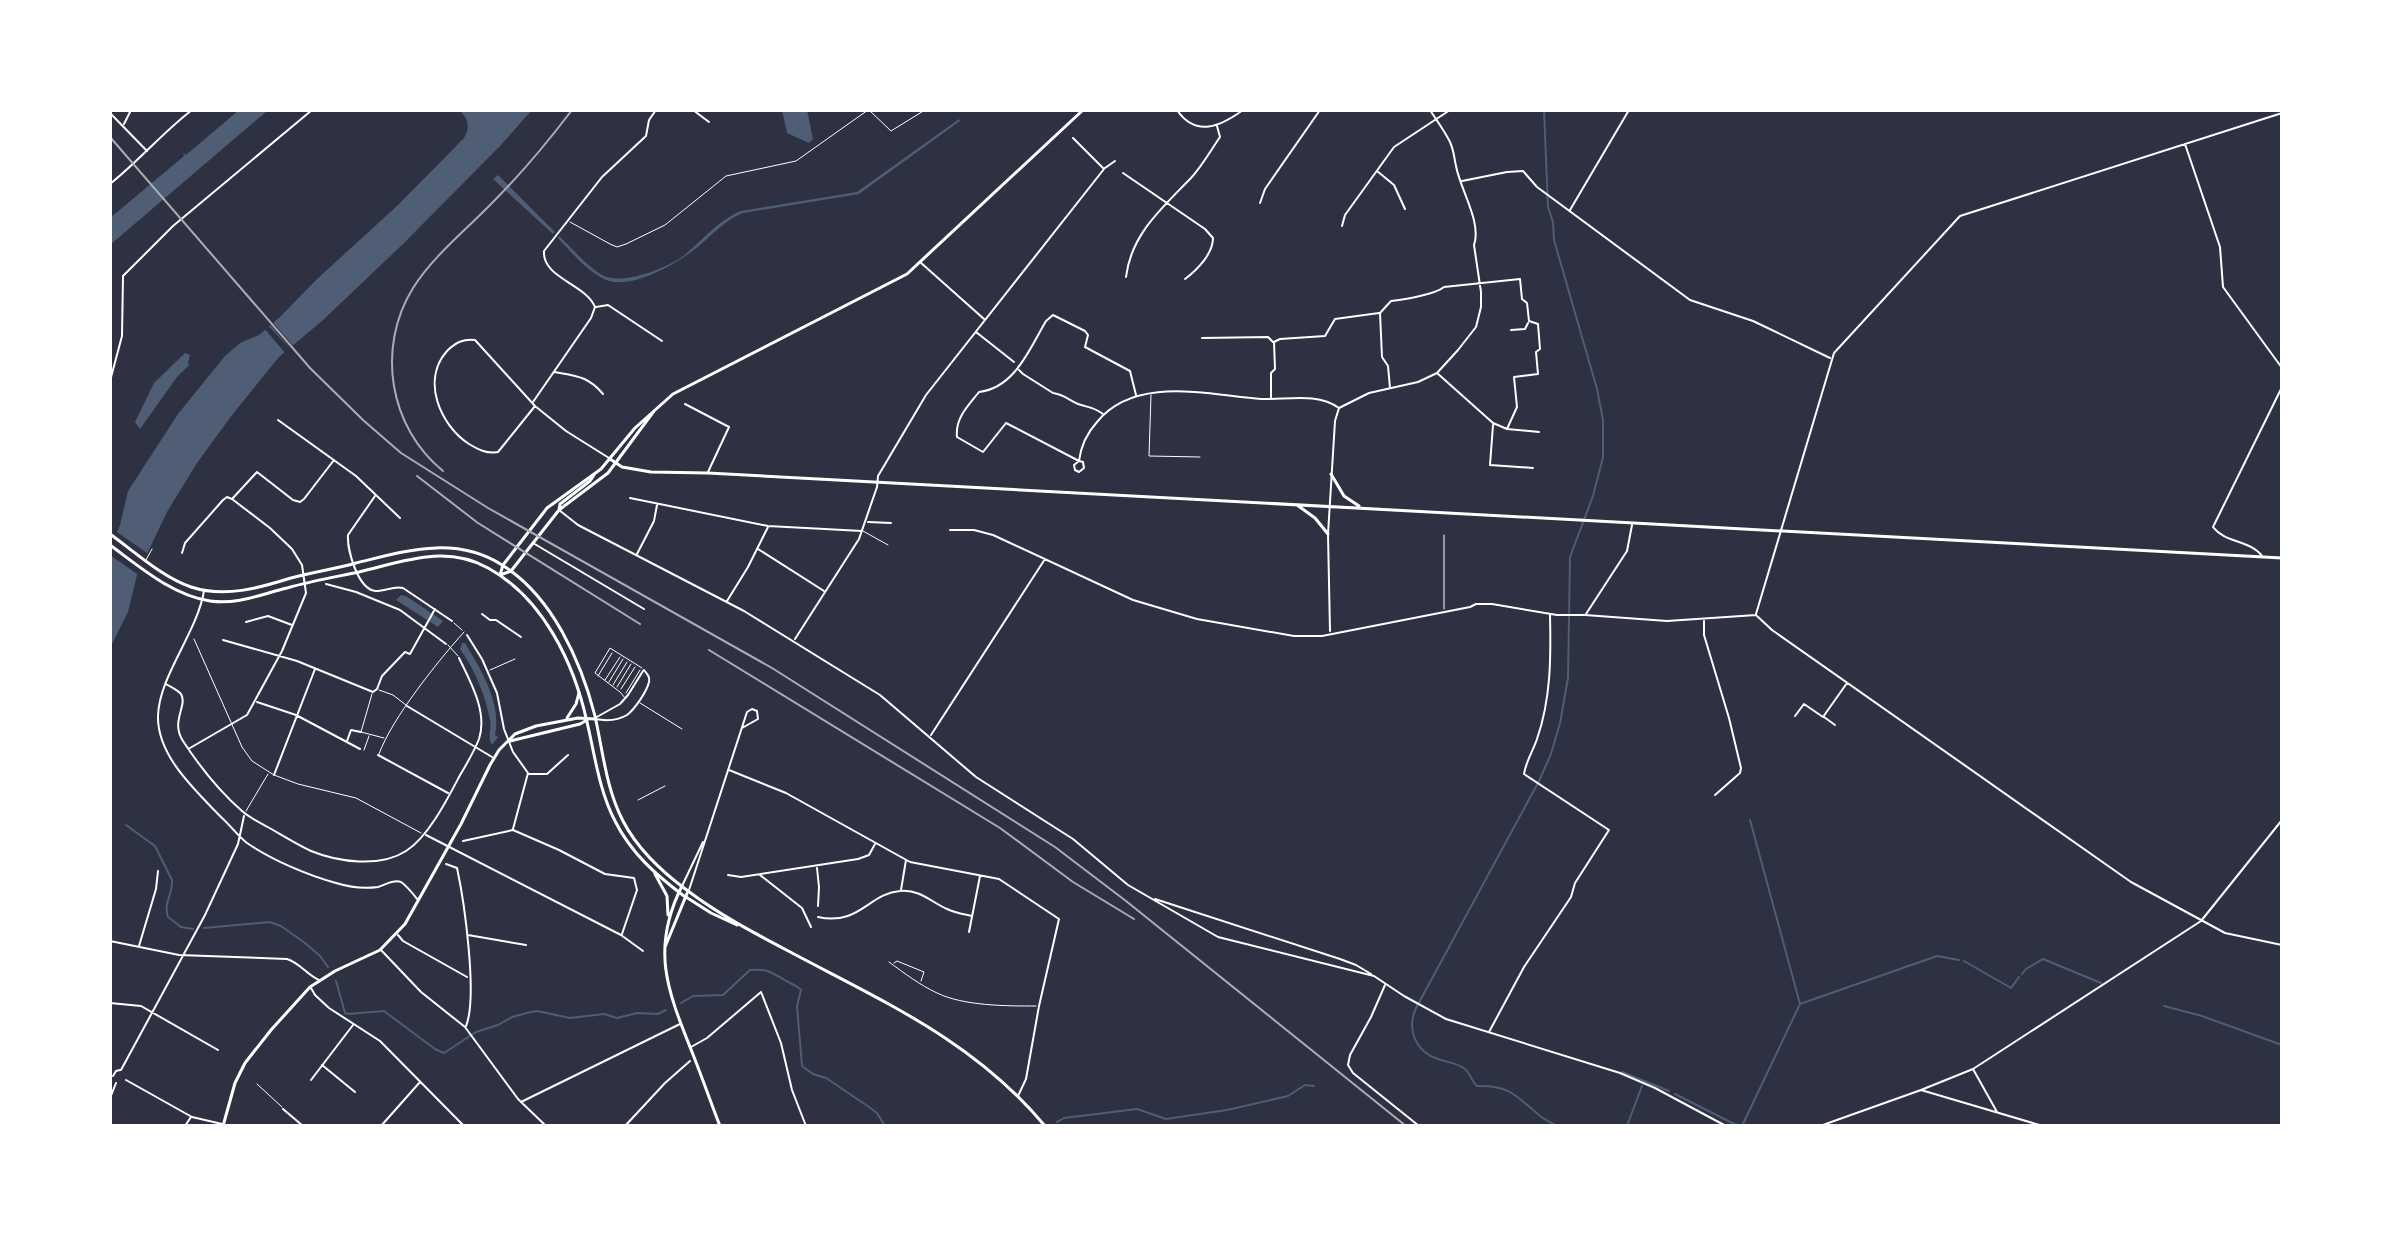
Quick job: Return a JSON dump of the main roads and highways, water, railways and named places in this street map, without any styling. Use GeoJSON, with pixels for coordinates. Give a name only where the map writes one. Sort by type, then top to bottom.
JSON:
{"type":"FeatureCollection","features":[{"type":"Feature","properties":{"kind":"main road"},"geometry":{"type":"LineString","coordinates":[[559,510],[560,504],[590,481],[635,428],[666,399],[891,283],[920,262],[1083,110]]}},
{"type":"Feature","properties":{"kind":"main road"},"geometry":{"type":"LineString","coordinates":[[500,575],[511,571],[559,510],[598,482],[617,463],[643,425],[666,399]]}},
{"type":"Feature","properties":{"kind":"main road"},"geometry":{"type":"LineString","coordinates":[[610,459],[622,467],[639,471],[2282,559]]}},
{"type":"Feature","properties":{"kind":"main road"},"geometry":{"type":"LineString","coordinates":[[500,575],[503,565],[547,508],[596,473]]}},
{"type":"Feature","properties":{"kind":"main road"},"geometry":{"type":"LineString","coordinates":[[1331,474],[1344,496],[1362,508]]}},
{"type":"Feature","properties":{"kind":"main road"},"geometry":{"type":"LineString","coordinates":[[1297,505],[1315,518],[1328,534]]}},
{"type":"Feature","properties":{"kind":"main road"},"geometry":{"type":"LineString","coordinates":[[110,534],[176,580],[205,590],[232,592],[252,589],[420,548],[443,546],[476,552],[503,565],[534,593],[554,617],[579,669],[595,719],[609,790],[622,820],[644,852],[688,891],[744,927],[928,1026],[968,1052],[1018,1096],[1045,1126]]}},
{"type":"Feature","properties":{"kind":"main road"},"geometry":{"type":"LineString","coordinates":[[110,545],[173,588],[221,602],[244,600],[304,583],[437,555],[469,559],[500,575],[524,594],[559,647],[579,693],[605,800],[628,844],[650,868],[686,897],[711,913],[744,927]]}},
{"type":"Feature","properties":{"kind":"main road"},"geometry":{"type":"LineString","coordinates":[[565,720],[576,704],[579,693]]}},
{"type":"Feature","properties":{"kind":"main road"},"geometry":{"type":"LineString","coordinates":[[223,1125],[235,1083],[245,1063],[271,1030],[310,987],[380,950],[409,918],[494,758],[508,741],[515,734],[536,726],[578,718],[595,719]]}},
{"type":"Feature","properties":{"kind":"main road"},"geometry":{"type":"LineString","coordinates":[[508,741],[587,720]]}},
{"type":"Feature","properties":{"kind":"main road"},"geometry":{"type":"LineString","coordinates":[[650,868],[667,896],[664,970],[672,1000],[720,1126]]}},
{"type":"Feature","properties":{"kind":"main road"},"geometry":{"type":"LineString","coordinates":[[668,920],[682,886]]}},
{"type":"Feature","properties":{"kind":"main road"},"geometry":{"type":"LineString","coordinates":[[665,947],[688,891]]}},
{"type":"Feature","properties":{"kind":"water"},"geometry":{"type":"Polygon","coordinates":[[[239,110],[268,110],[110,245],[110,218],[184,156],[183,153],[186,155],[239,110]]]}},
{"type":"Feature","properties":{"kind":"water"},"geometry":{"type":"Polygon","coordinates":[[[459,110],[532,110],[403,244],[279,357],[232,415],[167,512],[137,575],[128,612],[110,648],[110,549],[120,525],[128,491],[178,414],[225,356],[240,343],[259,335],[280,317],[464,138],[468,123],[459,110]]]}},
{"type":"Feature","properties":{"kind":"water"},"geometry":{"type":"Polygon","coordinates":[[[782,110],[807,110],[813,139],[809,143],[787,133],[782,110]]]}},
{"type":"Feature","properties":{"kind":"water"},"geometry":{"type":"Polygon","coordinates":[[[959,119],[859,194],[743,213],[725,223],[679,260],[640,279],[615,282],[604,279],[585,266],[558,238],[600,274],[619,279],[642,275],[682,257],[717,226],[741,211],[857,192],[959,119]]]}},
{"type":"Feature","properties":{"kind":"water"},"geometry":{"type":"Polygon","coordinates":[[[498,175],[555,232],[553,234],[493,179],[498,175]]]}},
{"type":"Feature","properties":{"kind":"water"},"geometry":{"type":"Polygon","coordinates":[[[185,353],[190,355],[189,365],[140,429],[135,422],[154,383],[185,353]]]}},
{"type":"Feature","properties":{"kind":"water"},"geometry":{"type":"Polygon","coordinates":[[[401,595],[443,621],[438,627],[396,600],[401,595]]]}},
{"type":"Feature","properties":{"kind":"water"},"geometry":{"type":"Polygon","coordinates":[[[462,643],[477,663],[493,698],[495,735],[498,737],[492,745],[485,701],[475,674],[460,649],[462,643]]]}},
{"type":"Feature","properties":{"kind":"waterway"},"geometry":{"type":"LineString","coordinates":[[1544,110],[1548,207],[1554,240],[1597,389],[1603,420],[1603,457],[1593,496],[1570,557],[1568,678],[1551,754],[1416,1008],[1412,1024],[1415,1039],[1430,1056],[1462,1067],[1477,1086],[1497,1087],[1512,1093],[1557,1126]]}},
{"type":"Feature","properties":{"kind":"waterway"},"geometry":{"type":"LineString","coordinates":[[1750,820],[1800,1004]]}},
{"type":"Feature","properties":{"kind":"waterway"},"geometry":{"type":"LineString","coordinates":[[126,825],[155,846],[172,880],[168,917],[181,927],[193,929]]}},
{"type":"Feature","properties":{"kind":"waterway"},"geometry":{"type":"LineString","coordinates":[[204,928],[270,922],[305,943],[328,967]]}},
{"type":"Feature","properties":{"kind":"waterway"},"geometry":{"type":"LineString","coordinates":[[1742,1126],[1800,1004],[1937,956],[1959,960]]}},
{"type":"Feature","properties":{"kind":"waterway"},"geometry":{"type":"LineString","coordinates":[[2022,974],[2043,959],[2101,983]]}},
{"type":"Feature","properties":{"kind":"waterway"},"geometry":{"type":"LineString","coordinates":[[1964,961],[2011,988],[2019,977]]}},
{"type":"Feature","properties":{"kind":"waterway"},"geometry":{"type":"LineString","coordinates":[[681,1003],[693,996],[723,995],[750,970],[768,971],[797,986],[801,990],[797,1006],[802,1066],[869,1107],[885,1126]]}},
{"type":"Feature","properties":{"kind":"waterway"},"geometry":{"type":"LineString","coordinates":[[336,981],[345,1013],[384,1011],[444,1053],[476,1032],[531,1012],[570,1018],[604,1014],[617,1018],[637,1013],[658,1014],[666,1010]]}},
{"type":"Feature","properties":{"kind":"waterway"},"geometry":{"type":"LineString","coordinates":[[2164,1006],[2202,1016],[2282,1045]]}},
{"type":"Feature","properties":{"kind":"waterway"},"geometry":{"type":"LineString","coordinates":[[1622,1072],[1669,1091]]}},
{"type":"Feature","properties":{"kind":"waterway"},"geometry":{"type":"LineString","coordinates":[[1057,1122],[1064,1118],[1137,1109],[1166,1119],[1227,1110],[1288,1096],[1305,1085],[1314,1086]]}},
{"type":"Feature","properties":{"kind":"waterway"},"geometry":{"type":"LineString","coordinates":[[1627,1126],[1642,1086]]}},
{"type":"Feature","properties":{"kind":"waterway"},"geometry":{"type":"LineString","coordinates":[[1675,1094],[1738,1126]]}},
{"type":"Feature","properties":{"kind":"railway"},"geometry":{"type":"LineString","coordinates":[[443,471],[410,432],[400,410],[392,361],[394,336],[401,311],[430,265],[513,181],[572,110]]}},
{"type":"Feature","properties":{"kind":"railway"},"geometry":{"type":"LineString","coordinates":[[110,137],[310,368],[401,453],[488,508],[772,668],[1055,847],[1406,1126]]}},
{"type":"Feature","properties":{"kind":"railway"},"geometry":{"type":"LineString","coordinates":[[417,476],[478,523],[640,624]]}},
{"type":"Feature","properties":{"kind":"railway"},"geometry":{"type":"LineString","coordinates":[[709,650],[1000,828],[1073,882],[1134,919]]}}]}
